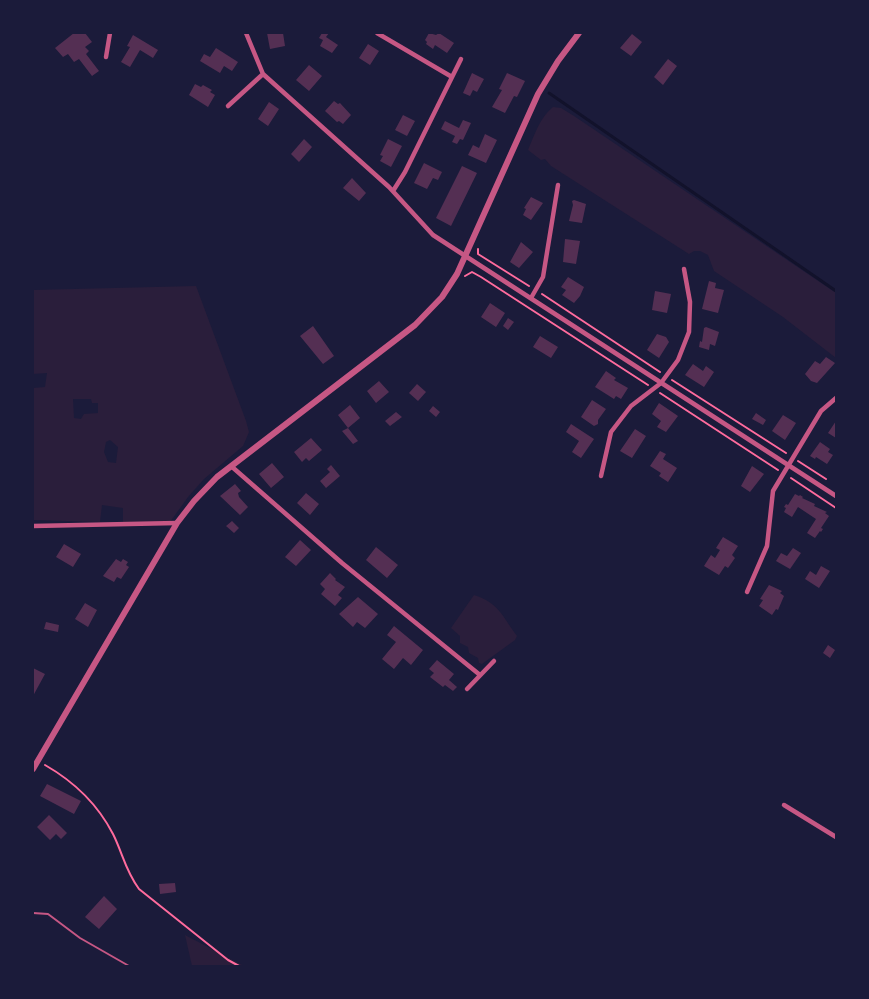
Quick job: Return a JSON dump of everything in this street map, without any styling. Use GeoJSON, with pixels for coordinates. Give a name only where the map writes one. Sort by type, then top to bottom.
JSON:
{"type":"FeatureCollection","features":[{"type":"Feature","properties":{"kind":"street"},"geometry":{"type":"LineString","coordinates":[[106,57],[110,33]]}},
{"type":"Feature","properties":{"kind":"street"},"geometry":{"type":"LineString","coordinates":[[246,33],[263,74],[393,191],[429,231],[836,496]]}},
{"type":"Feature","properties":{"kind":"street"},"geometry":{"type":"LineString","coordinates":[[377,33],[452,77]]}},
{"type":"Feature","properties":{"kind":"street"},"geometry":{"type":"LineString","coordinates":[[36,769],[177,524],[202,492],[231,466],[388,347],[424,317],[442,297],[474,238],[538,94],[558,61],[579,33]]}},
{"type":"Feature","properties":{"kind":"street"},"geometry":{"type":"LineString","coordinates":[[393,191],[403,176],[461,59]]}},
{"type":"Feature","properties":{"kind":"street"},"geometry":{"type":"LineString","coordinates":[[228,106],[263,74]]}},
{"type":"Feature","properties":{"kind":"street"},"geometry":{"type":"LineString","coordinates":[[531,298],[543,277],[558,185]]}},
{"type":"Feature","properties":{"kind":"street"},"geometry":{"type":"LineString","coordinates":[[601,476],[611,432],[631,406],[661,383],[678,360],[689,332],[690,302],[684,269]]}},
{"type":"Feature","properties":{"kind":"street"},"geometry":{"type":"LineString","coordinates":[[747,592],[767,546],[772,491],[821,411],[836,398]]}},
{"type":"Feature","properties":{"kind":"street"},"geometry":{"type":"LineString","coordinates":[[231,466],[342,563],[480,675]]}},
{"type":"Feature","properties":{"kind":"street"},"geometry":{"type":"LineString","coordinates":[[33,526],[177,524]]}},
{"type":"Feature","properties":{"kind":"street"},"geometry":{"type":"LineString","coordinates":[[467,688],[494,661]]}},
{"type":"Feature","properties":{"kind":"street"},"geometry":{"type":"LineString","coordinates":[[784,805],[836,837]]}},
{"type":"Feature","properties":{"kind":"lane"},"geometry":{"type":"LineString","coordinates":[[33,913],[48,914],[80,938],[129,966]]}},
{"type":"Feature","properties":{"kind":"path"},"geometry":{"type":"LineString","coordinates":[[474,238],[479,240],[478,254],[827,480]]}},
{"type":"Feature","properties":{"kind":"path"},"geometry":{"type":"LineString","coordinates":[[464,276],[472,272],[481,277],[836,508]]}},
{"type":"Feature","properties":{"kind":"path"},"geometry":{"type":"LineString","coordinates":[[36,769],[42,764],[63,776],[95,807],[114,835],[129,875],[139,889],[228,960],[239,966]]}},
{"type":"Feature","properties":{"kind":"shaded area"},"geometry":{"type":"Polygon","coordinates":[[[553,107],[561,108],[574,116],[836,293],[836,358],[783,317],[714,271],[708,255],[700,251],[689,254],[528,150],[541,121],[553,107]]]}},
{"type":"Feature","properties":{"kind":"shaded area"},"geometry":{"type":"Polygon","coordinates":[[[196,286],[249,432],[243,446],[204,479],[170,522],[123,522],[123,508],[102,505],[100,522],[33,520],[33,388],[45,387],[47,373],[33,374],[33,290],[196,286]],[[73,399],[74,418],[81,419],[84,414],[98,413],[98,403],[92,403],[91,399],[73,399]],[[110,440],[106,442],[104,452],[108,462],[116,463],[118,447],[110,440]]]}},
{"type":"Feature","properties":{"kind":"shaded area"},"geometry":{"type":"Polygon","coordinates":[[[474,595],[495,606],[517,636],[515,640],[482,664],[479,663],[478,658],[469,653],[468,647],[460,643],[460,636],[451,628],[474,595]]]}},
{"type":"Feature","properties":{"kind":"shaded area"},"geometry":{"type":"Polygon","coordinates":[[[185,935],[244,966],[192,966],[185,935]]]}},
{"type":"Feature","properties":{"kind":"building"},"geometry":{"type":"Polygon","coordinates":[[[74,33],[85,33],[92,42],[85,47],[89,51],[86,54],[99,71],[92,76],[79,59],[74,62],[68,54],[63,57],[55,48],[74,33]]]}},
{"type":"Feature","properties":{"kind":"building"},"geometry":{"type":"Polygon","coordinates":[[[267,33],[283,33],[285,46],[270,49],[267,33]]]}},
{"type":"Feature","properties":{"kind":"building"},"geometry":{"type":"Polygon","coordinates":[[[322,33],[329,33],[326,37],[338,45],[332,53],[320,46],[323,40],[319,38],[322,33]]]}},
{"type":"Feature","properties":{"kind":"building"},"geometry":{"type":"Polygon","coordinates":[[[429,33],[436,35],[439,33],[454,43],[447,53],[435,45],[433,49],[426,44],[425,40],[429,33]]]}},
{"type":"Feature","properties":{"kind":"building"},"geometry":{"type":"Polygon","coordinates":[[[632,34],[642,42],[631,56],[620,48],[632,34]]]}},
{"type":"Feature","properties":{"kind":"building"},"geometry":{"type":"Polygon","coordinates":[[[133,35],[158,50],[153,58],[140,50],[130,67],[121,62],[130,47],[127,46],[133,35]]]}},
{"type":"Feature","properties":{"kind":"building"},"geometry":{"type":"Polygon","coordinates":[[[368,44],[379,51],[370,65],[359,58],[368,44]]]}},
{"type":"Feature","properties":{"kind":"building"},"geometry":{"type":"Polygon","coordinates":[[[216,48],[238,62],[232,71],[224,66],[220,73],[200,61],[204,54],[210,57],[216,48]]]}},
{"type":"Feature","properties":{"kind":"building"},"geometry":{"type":"Polygon","coordinates":[[[668,59],[677,66],[663,85],[654,77],[668,59]]]}},
{"type":"Feature","properties":{"kind":"building"},"geometry":{"type":"Polygon","coordinates":[[[309,65],[322,76],[309,91],[296,80],[309,65]]]}},
{"type":"Feature","properties":{"kind":"building"},"geometry":{"type":"Polygon","coordinates":[[[472,73],[484,79],[477,92],[473,90],[470,96],[463,93],[472,73]]]}},
{"type":"Feature","properties":{"kind":"building"},"geometry":{"type":"Polygon","coordinates":[[[507,73],[525,81],[505,113],[492,107],[502,90],[499,89],[507,73]]]}},
{"type":"Feature","properties":{"kind":"building"},"geometry":{"type":"Polygon","coordinates":[[[195,84],[201,87],[203,85],[212,90],[210,92],[215,95],[208,107],[189,95],[195,84]]]}},
{"type":"Feature","properties":{"kind":"building"},"geometry":{"type":"Polygon","coordinates":[[[334,101],[340,103],[351,115],[343,124],[337,122],[325,111],[334,101]]]}},
{"type":"Feature","properties":{"kind":"building"},"geometry":{"type":"Polygon","coordinates":[[[269,102],[279,109],[268,126],[258,119],[269,102]]]}},
{"type":"Feature","properties":{"kind":"building"},"geometry":{"type":"Polygon","coordinates":[[[403,115],[415,121],[407,136],[395,130],[403,115]]]}},
{"type":"Feature","properties":{"kind":"building"},"geometry":{"type":"Polygon","coordinates":[[[463,120],[471,123],[463,140],[460,139],[457,144],[452,142],[455,136],[441,129],[445,121],[459,128],[463,120]]]}},
{"type":"Feature","properties":{"kind":"building"},"geometry":{"type":"Polygon","coordinates":[[[485,134],[497,140],[486,163],[468,155],[473,145],[479,148],[485,134]]]}},
{"type":"Feature","properties":{"kind":"building"},"geometry":{"type":"Polygon","coordinates":[[[304,139],[312,147],[299,162],[291,154],[304,139]]]}},
{"type":"Feature","properties":{"kind":"building"},"geometry":{"type":"Polygon","coordinates":[[[388,139],[402,146],[391,167],[380,161],[383,156],[380,155],[388,139]]]}},
{"type":"Feature","properties":{"kind":"building"},"geometry":{"type":"Polygon","coordinates":[[[424,163],[442,172],[438,180],[433,178],[427,189],[414,183],[424,163]]]}},
{"type":"Feature","properties":{"kind":"building"},"geometry":{"type":"Polygon","coordinates":[[[462,166],[477,173],[451,226],[436,218],[462,166]]]}},
{"type":"Feature","properties":{"kind":"building"},"geometry":{"type":"Polygon","coordinates":[[[352,178],[366,193],[359,201],[343,188],[352,178]]]}},
{"type":"Feature","properties":{"kind":"building"},"geometry":{"type":"Polygon","coordinates":[[[531,197],[543,203],[531,220],[523,215],[526,209],[524,208],[531,197]]]}},
{"type":"Feature","properties":{"kind":"building"},"geometry":{"type":"Polygon","coordinates":[[[574,200],[586,204],[582,223],[569,221],[574,200]]]}},
{"type":"Feature","properties":{"kind":"building"},"geometry":{"type":"Polygon","coordinates":[[[565,239],[580,241],[576,264],[563,262],[565,239]]]}},
{"type":"Feature","properties":{"kind":"building"},"geometry":{"type":"Polygon","coordinates":[[[521,242],[533,252],[519,268],[510,262],[521,242]]]}},
{"type":"Feature","properties":{"kind":"building"},"geometry":{"type":"Polygon","coordinates":[[[568,277],[584,287],[574,303],[562,295],[566,290],[561,287],[568,277]]]}},
{"type":"Feature","properties":{"kind":"building"},"geometry":{"type":"Polygon","coordinates":[[[709,281],[716,283],[715,288],[724,290],[718,313],[702,309],[709,281]]]}},
{"type":"Feature","properties":{"kind":"building"},"geometry":{"type":"Polygon","coordinates":[[[655,291],[671,294],[667,313],[652,310],[655,291]]]}},
{"type":"Feature","properties":{"kind":"building"},"geometry":{"type":"Polygon","coordinates":[[[490,303],[505,313],[496,327],[481,317],[490,303]]]}},
{"type":"Feature","properties":{"kind":"building"},"geometry":{"type":"Polygon","coordinates":[[[508,318],[514,322],[508,330],[503,326],[508,318]]]}},
{"type":"Feature","properties":{"kind":"building"},"geometry":{"type":"Polygon","coordinates":[[[313,326],[334,356],[323,364],[300,336],[313,326]]]}},
{"type":"Feature","properties":{"kind":"building"},"geometry":{"type":"Polygon","coordinates":[[[706,327],[719,332],[715,346],[710,344],[709,350],[699,347],[706,327]]]}},
{"type":"Feature","properties":{"kind":"building"},"geometry":{"type":"Polygon","coordinates":[[[657,334],[666,337],[669,342],[659,358],[647,350],[657,334]]]}},
{"type":"Feature","properties":{"kind":"building"},"geometry":{"type":"Polygon","coordinates":[[[540,336],[558,347],[551,358],[533,347],[540,336]]]}},
{"type":"Feature","properties":{"kind":"building"},"geometry":{"type":"Polygon","coordinates":[[[826,357],[835,363],[817,383],[811,381],[805,374],[815,361],[820,364],[826,357]]]}},
{"type":"Feature","properties":{"kind":"building"},"geometry":{"type":"Polygon","coordinates":[[[693,364],[703,371],[706,366],[714,372],[704,387],[685,375],[693,364]]]}},
{"type":"Feature","properties":{"kind":"building"},"geometry":{"type":"Polygon","coordinates":[[[606,371],[616,378],[614,380],[628,388],[621,399],[616,396],[614,399],[595,387],[606,371]]]}},
{"type":"Feature","properties":{"kind":"building"},"geometry":{"type":"Polygon","coordinates":[[[379,381],[389,392],[376,403],[367,391],[379,381]]]}},
{"type":"Feature","properties":{"kind":"building"},"geometry":{"type":"Polygon","coordinates":[[[417,384],[426,392],[418,401],[409,393],[417,384]]]}},
{"type":"Feature","properties":{"kind":"building"},"geometry":{"type":"Polygon","coordinates":[[[592,400],[606,409],[598,420],[598,424],[594,426],[581,417],[592,400]]]}},
{"type":"Feature","properties":{"kind":"building"},"geometry":{"type":"Polygon","coordinates":[[[659,403],[678,416],[666,432],[657,427],[661,421],[652,414],[659,403]]]}},
{"type":"Feature","properties":{"kind":"building"},"geometry":{"type":"Polygon","coordinates":[[[350,405],[360,418],[348,428],[338,415],[350,405]]]}},
{"type":"Feature","properties":{"kind":"building"},"geometry":{"type":"Polygon","coordinates":[[[433,406],[440,412],[436,417],[429,411],[433,406]]]}},
{"type":"Feature","properties":{"kind":"building"},"geometry":{"type":"Polygon","coordinates":[[[396,412],[402,417],[390,426],[385,421],[396,412]]]}},
{"type":"Feature","properties":{"kind":"building"},"geometry":{"type":"Polygon","coordinates":[[[756,413],[766,420],[763,425],[752,419],[756,413]]]}},
{"type":"Feature","properties":{"kind":"building"},"geometry":{"type":"Polygon","coordinates":[[[783,415],[796,423],[785,440],[772,431],[783,415]]]}},
{"type":"Feature","properties":{"kind":"building"},"geometry":{"type":"Polygon","coordinates":[[[836,421],[836,438],[828,433],[836,421]]]}},
{"type":"Feature","properties":{"kind":"building"},"geometry":{"type":"Polygon","coordinates":[[[571,424],[594,439],[581,458],[572,452],[579,441],[566,432],[571,424]]]}},
{"type":"Feature","properties":{"kind":"building"},"geometry":{"type":"Polygon","coordinates":[[[348,428],[358,441],[353,444],[342,431],[348,428]]]}},
{"type":"Feature","properties":{"kind":"building"},"geometry":{"type":"Polygon","coordinates":[[[635,429],[646,436],[632,458],[620,451],[635,429]]]}},
{"type":"Feature","properties":{"kind":"building"},"geometry":{"type":"Polygon","coordinates":[[[311,438],[322,450],[309,461],[306,458],[302,462],[294,452],[311,438]]]}},
{"type":"Feature","properties":{"kind":"building"},"geometry":{"type":"Polygon","coordinates":[[[820,442],[830,449],[828,452],[833,455],[827,464],[810,456],[820,442]]]}},
{"type":"Feature","properties":{"kind":"building"},"geometry":{"type":"Polygon","coordinates":[[[660,451],[666,454],[663,459],[677,468],[668,482],[659,476],[661,473],[650,466],[660,451]]]}},
{"type":"Feature","properties":{"kind":"building"},"geometry":{"type":"Polygon","coordinates":[[[272,463],[284,477],[271,488],[259,474],[272,463]]]}},
{"type":"Feature","properties":{"kind":"building"},"geometry":{"type":"Polygon","coordinates":[[[331,465],[340,476],[326,488],[320,481],[330,472],[327,469],[331,465]]]}},
{"type":"Feature","properties":{"kind":"building"},"geometry":{"type":"Polygon","coordinates":[[[752,466],[764,474],[750,492],[741,486],[752,466]]]}},
{"type":"Feature","properties":{"kind":"building"},"geometry":{"type":"Polygon","coordinates":[[[235,484],[241,491],[238,493],[239,497],[248,507],[240,515],[220,496],[235,484]]]}},
{"type":"Feature","properties":{"kind":"building"},"geometry":{"type":"Polygon","coordinates":[[[306,493],[319,504],[310,515],[297,503],[306,493]]]}},
{"type":"Feature","properties":{"kind":"building"},"geometry":{"type":"Polygon","coordinates":[[[795,494],[815,504],[814,506],[827,512],[825,513],[829,516],[821,528],[823,529],[815,538],[807,533],[816,519],[798,507],[792,517],[784,512],[786,508],[784,507],[795,494]]]}},
{"type":"Feature","properties":{"kind":"building"},"geometry":{"type":"Polygon","coordinates":[[[232,521],[239,528],[234,533],[226,526],[232,521]]]}},
{"type":"Feature","properties":{"kind":"building"},"geometry":{"type":"Polygon","coordinates":[[[723,537],[738,546],[732,555],[735,558],[719,575],[704,566],[711,555],[715,558],[720,550],[716,548],[723,537]]]}},
{"type":"Feature","properties":{"kind":"building"},"geometry":{"type":"Polygon","coordinates":[[[300,540],[311,550],[296,566],[285,557],[300,540]]]}},
{"type":"Feature","properties":{"kind":"building"},"geometry":{"type":"Polygon","coordinates":[[[64,544],[81,554],[73,567],[56,557],[64,544]]]}},
{"type":"Feature","properties":{"kind":"building"},"geometry":{"type":"Polygon","coordinates":[[[376,547],[398,565],[387,578],[366,560],[376,547]]]}},
{"type":"Feature","properties":{"kind":"building"},"geometry":{"type":"Polygon","coordinates":[[[793,548],[801,553],[790,569],[776,561],[781,553],[787,556],[793,548]]]}},
{"type":"Feature","properties":{"kind":"building"},"geometry":{"type":"Polygon","coordinates":[[[116,559],[128,562],[126,565],[129,567],[121,579],[117,577],[114,582],[103,576],[116,559]]]}},
{"type":"Feature","properties":{"kind":"building"},"geometry":{"type":"Polygon","coordinates":[[[821,566],[830,571],[819,588],[805,579],[810,571],[816,575],[821,566]]]}},
{"type":"Feature","properties":{"kind":"building"},"geometry":{"type":"Polygon","coordinates":[[[330,573],[345,587],[338,595],[342,598],[335,606],[321,594],[325,589],[320,584],[330,573]]]}},
{"type":"Feature","properties":{"kind":"building"},"geometry":{"type":"Polygon","coordinates":[[[769,585],[782,591],[780,593],[784,596],[778,610],[776,609],[772,615],[759,606],[763,600],[760,599],[769,585]]]}},
{"type":"Feature","properties":{"kind":"building"},"geometry":{"type":"Polygon","coordinates":[[[358,597],[378,614],[365,628],[357,622],[353,627],[339,614],[358,597]]]}},
{"type":"Feature","properties":{"kind":"building"},"geometry":{"type":"Polygon","coordinates":[[[85,603],[97,610],[88,627],[75,619],[85,603]]]}},
{"type":"Feature","properties":{"kind":"building"},"geometry":{"type":"Polygon","coordinates":[[[46,622],[59,625],[58,632],[44,629],[46,622]]]}},
{"type":"Feature","properties":{"kind":"building"},"geometry":{"type":"Polygon","coordinates":[[[394,626],[423,650],[411,665],[403,658],[394,669],[382,659],[396,642],[387,635],[394,626]]]}},
{"type":"Feature","properties":{"kind":"building"},"geometry":{"type":"Polygon","coordinates":[[[828,645],[835,650],[830,658],[823,653],[828,645]]]}},
{"type":"Feature","properties":{"kind":"building"},"geometry":{"type":"Polygon","coordinates":[[[437,660],[454,674],[449,680],[457,687],[453,691],[430,677],[434,673],[429,669],[437,660]]]}},
{"type":"Feature","properties":{"kind":"building"},"geometry":{"type":"Polygon","coordinates":[[[33,668],[45,674],[33,696],[33,668]]]}},
{"type":"Feature","properties":{"kind":"building"},"geometry":{"type":"Polygon","coordinates":[[[47,784],[81,801],[74,814],[40,796],[47,784]]]}},
{"type":"Feature","properties":{"kind":"building"},"geometry":{"type":"Polygon","coordinates":[[[49,815],[67,833],[61,839],[56,834],[50,840],[37,827],[49,815]]]}},
{"type":"Feature","properties":{"kind":"building"},"geometry":{"type":"Polygon","coordinates":[[[175,883],[176,892],[160,894],[159,884],[175,883]]]}},
{"type":"Feature","properties":{"kind":"building"},"geometry":{"type":"Polygon","coordinates":[[[104,896],[117,909],[99,929],[85,917],[104,896]]]}},
{"type":"Feature","properties":{"kind":"waterway"},"geometry":{"type":"LineString","coordinates":[[549,93],[836,291]]}}]}
